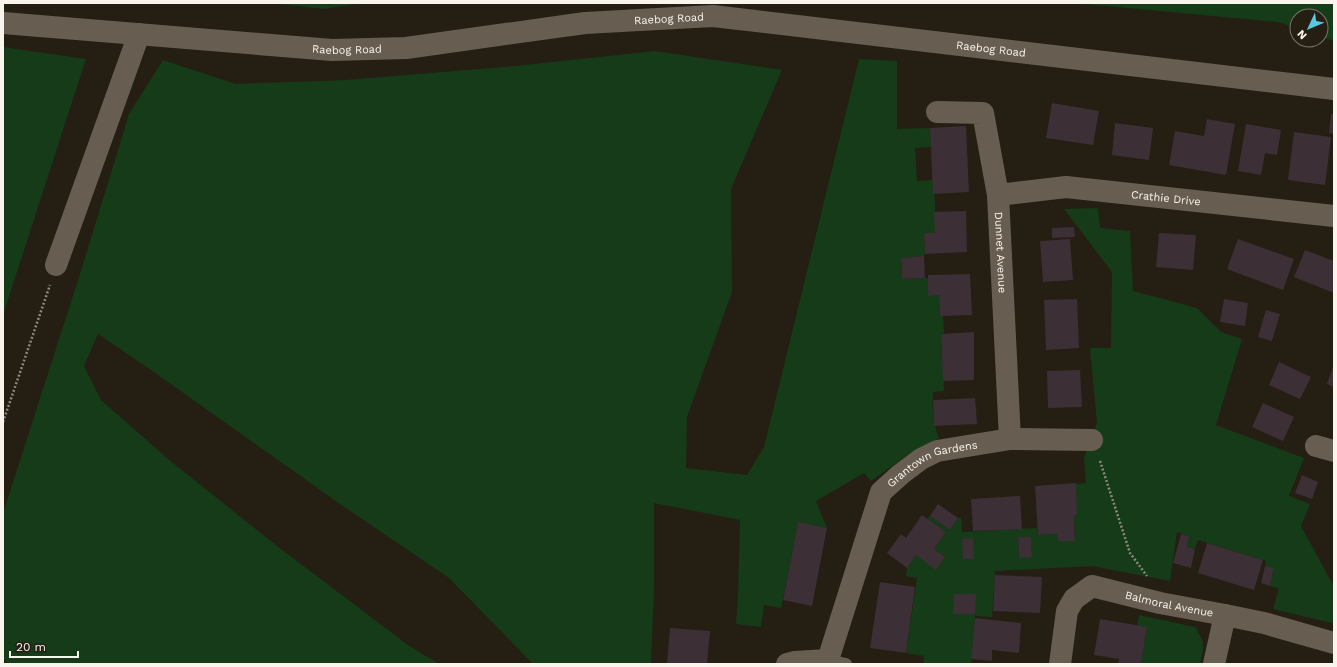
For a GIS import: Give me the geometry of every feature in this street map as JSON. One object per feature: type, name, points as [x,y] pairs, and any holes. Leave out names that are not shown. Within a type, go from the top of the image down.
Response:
[{"type":"street","name":"Raebog Road","points":[[3,23],[332,50],[406,48],[586,23],[713,16],[1334,89]]},
{"type":"street","points":[[56,265],[138,34]]},
{"type":"street","name":"Dunnet Avenue","points":[[937,112],[983,113],[998,195],[1010,439]]},
{"type":"street","name":"Crathie Drive","points":[[998,195],[1066,187],[1334,216]]},
{"type":"street","name":"Grantown Gardens","points":[[837,662],[882,492],[901,474],[921,459],[937,451],[1010,439],[1092,440]]},
{"type":"street","name":"Balmoral Avenue","points":[[1060,664],[1067,611],[1074,599],[1092,586],[1160,603],[1264,623],[1334,643]]},
{"type":"street","points":[[1214,664],[1225,615]]},
{"type":"street","points":[[787,664],[794,662],[837,662]]},
{"type":"path","points":[[3,422],[56,265]]},
{"type":"path","points":[[1092,440],[1095,440],[1098,458],[1130,554],[1157,589],[1160,603]]},
{"type":"green space","points":[[272,3],[362,3],[324,9]]},
{"type":"green space","points":[[1073,3],[1334,3],[1334,41],[1329,39],[1329,8],[1289,8],[1289,25],[1278,22]]},
{"type":"green space","points":[[3,47],[86,59],[3,315]]},
{"type":"green space","points":[[655,51],[782,70],[731,189],[732,292],[687,417],[686,468],[747,475],[764,447],[859,59],[897,61],[897,129],[930,128],[931,147],[915,148],[917,181],[933,180],[935,201],[935,233],[924,234],[924,256],[901,258],[902,279],[928,278],[928,296],[939,295],[940,316],[943,316],[944,333],[941,334],[944,391],[933,392],[933,415],[939,438],[912,452],[871,481],[864,473],[816,501],[827,528],[798,523],[781,608],[764,605],[761,627],[736,624],[740,520],[654,503],[654,588],[651,664],[533,664],[449,578],[340,504],[98,334],[84,366],[101,400],[168,459],[277,546],[408,645],[439,664],[8,664],[3,658],[4,510],[81,271],[129,114],[163,60],[236,84],[345,80],[515,66]]},
{"type":"green space","points":[[1098,208],[1100,228],[1130,231],[1133,291],[1197,308],[1221,332],[1242,339],[1216,425],[1304,458],[1289,496],[1310,504],[1301,526],[1332,583],[1334,584],[1334,622],[1332,623],[1273,609],[1279,588],[1270,586],[1274,568],[1265,566],[1266,561],[1198,540],[1195,549],[1187,547],[1189,536],[1177,532],[1170,581],[1092,566],[994,571],[992,617],[975,616],[971,664],[923,664],[924,656],[906,653],[917,578],[906,576],[907,568],[916,555],[936,569],[945,557],[934,549],[946,532],[927,519],[930,516],[950,530],[958,518],[961,518],[962,532],[1037,528],[1038,535],[1057,534],[1058,541],[1075,541],[1074,516],[1077,515],[1076,484],[1086,483],[1084,458],[1097,423],[1090,348],[1111,348],[1112,272],[1064,209]],"holes":[[[1018,537],[1031,537],[1032,557],[1019,557]]]},
{"type":"green space","points":[[1139,615],[1195,627],[1201,637],[1203,645],[1200,664],[1141,664],[1147,628],[1137,626]]},
{"type":"building","points":[[1052,103],[1099,111],[1093,145],[1046,138]]},
{"type":"building","points":[[1331,114],[1334,114],[1334,134],[1329,133]]},
{"type":"building","points":[[1207,119],[1235,124],[1226,175],[1169,165],[1175,131],[1204,136]]},
{"type":"building","points":[[1115,123],[1153,128],[1149,160],[1112,155]]},
{"type":"building","points":[[1246,124],[1281,130],[1277,155],[1265,153],[1261,175],[1238,171]]},
{"type":"building","points":[[966,126],[969,192],[933,194],[930,128]]},
{"type":"building","points":[[1294,132],[1331,137],[1325,185],[1288,180]]},
{"type":"building","points":[[966,211],[967,252],[925,254],[924,233],[935,233],[934,212]]},
{"type":"building","points":[[1074,227],[1075,237],[1052,238],[1052,228]]},
{"type":"building","points":[[1159,233],[1196,235],[1193,270],[1156,267]]},
{"type":"building","points":[[1070,239],[1073,280],[1043,282],[1040,241]]},
{"type":"building","points":[[1238,239],[1294,259],[1283,290],[1227,269]]},
{"type":"building","points":[[1305,250],[1334,261],[1334,293],[1294,277]]},
{"type":"building","points":[[924,256],[925,278],[902,279],[901,258]]},
{"type":"building","points":[[970,274],[972,315],[940,316],[939,295],[928,296],[928,275]]},
{"type":"building","points":[[1077,299],[1079,348],[1046,350],[1044,300]]},
{"type":"building","points":[[1224,299],[1248,303],[1245,326],[1220,322]]},
{"type":"building","points":[[1266,310],[1280,314],[1272,341],[1258,337]]},
{"type":"building","points":[[974,332],[974,380],[943,381],[941,334]]},
{"type":"building","points":[[1279,362],[1311,377],[1300,399],[1269,385]]},
{"type":"building","points":[[1334,364],[1334,387],[1327,384]]},
{"type":"building","points":[[1080,370],[1082,407],[1048,408],[1047,371]]},
{"type":"building","points":[[975,398],[977,424],[934,426],[933,400]]},
{"type":"building","points":[[1263,403],[1294,417],[1283,441],[1252,427]]},
{"type":"building","points":[[1302,475],[1318,482],[1312,499],[1295,493]]},
{"type":"building","points":[[1076,483],[1077,515],[1074,516],[1075,541],[1058,541],[1057,534],[1038,535],[1035,486]]},
{"type":"building","points":[[1020,496],[1022,529],[973,531],[971,499]]},
{"type":"building","points":[[938,504],[958,518],[950,530],[930,516]]},
{"type":"building","points":[[922,515],[946,532],[934,549],[945,557],[936,570],[916,555],[907,568],[887,553],[901,534],[906,538]]},
{"type":"building","points":[[798,522],[827,528],[812,606],[783,600]]},
{"type":"building","points":[[1181,534],[1189,536],[1187,547],[1195,549],[1191,568],[1173,563]]},
{"type":"building","points":[[1018,537],[1031,537],[1032,557],[1019,558]]},
{"type":"building","points":[[973,538],[974,559],[963,559],[962,539]]},
{"type":"building","points":[[1207,543],[1263,560],[1254,590],[1198,573]]},
{"type":"building","points":[[1265,566],[1274,568],[1270,586],[1261,583]]},
{"type":"building","points":[[995,575],[1042,577],[1040,613],[993,611]]},
{"type":"building","points":[[880,582],[915,587],[906,653],[870,648]]},
{"type":"building","points":[[954,594],[976,594],[975,614],[953,614]]},
{"type":"building","points":[[975,618],[1021,623],[1019,653],[992,650],[992,661],[971,659]]},
{"type":"building","points":[[1100,619],[1147,627],[1141,664],[1118,664],[1119,659],[1094,655]]},
{"type":"building","points":[[670,628],[710,631],[707,664],[667,664]]}]
